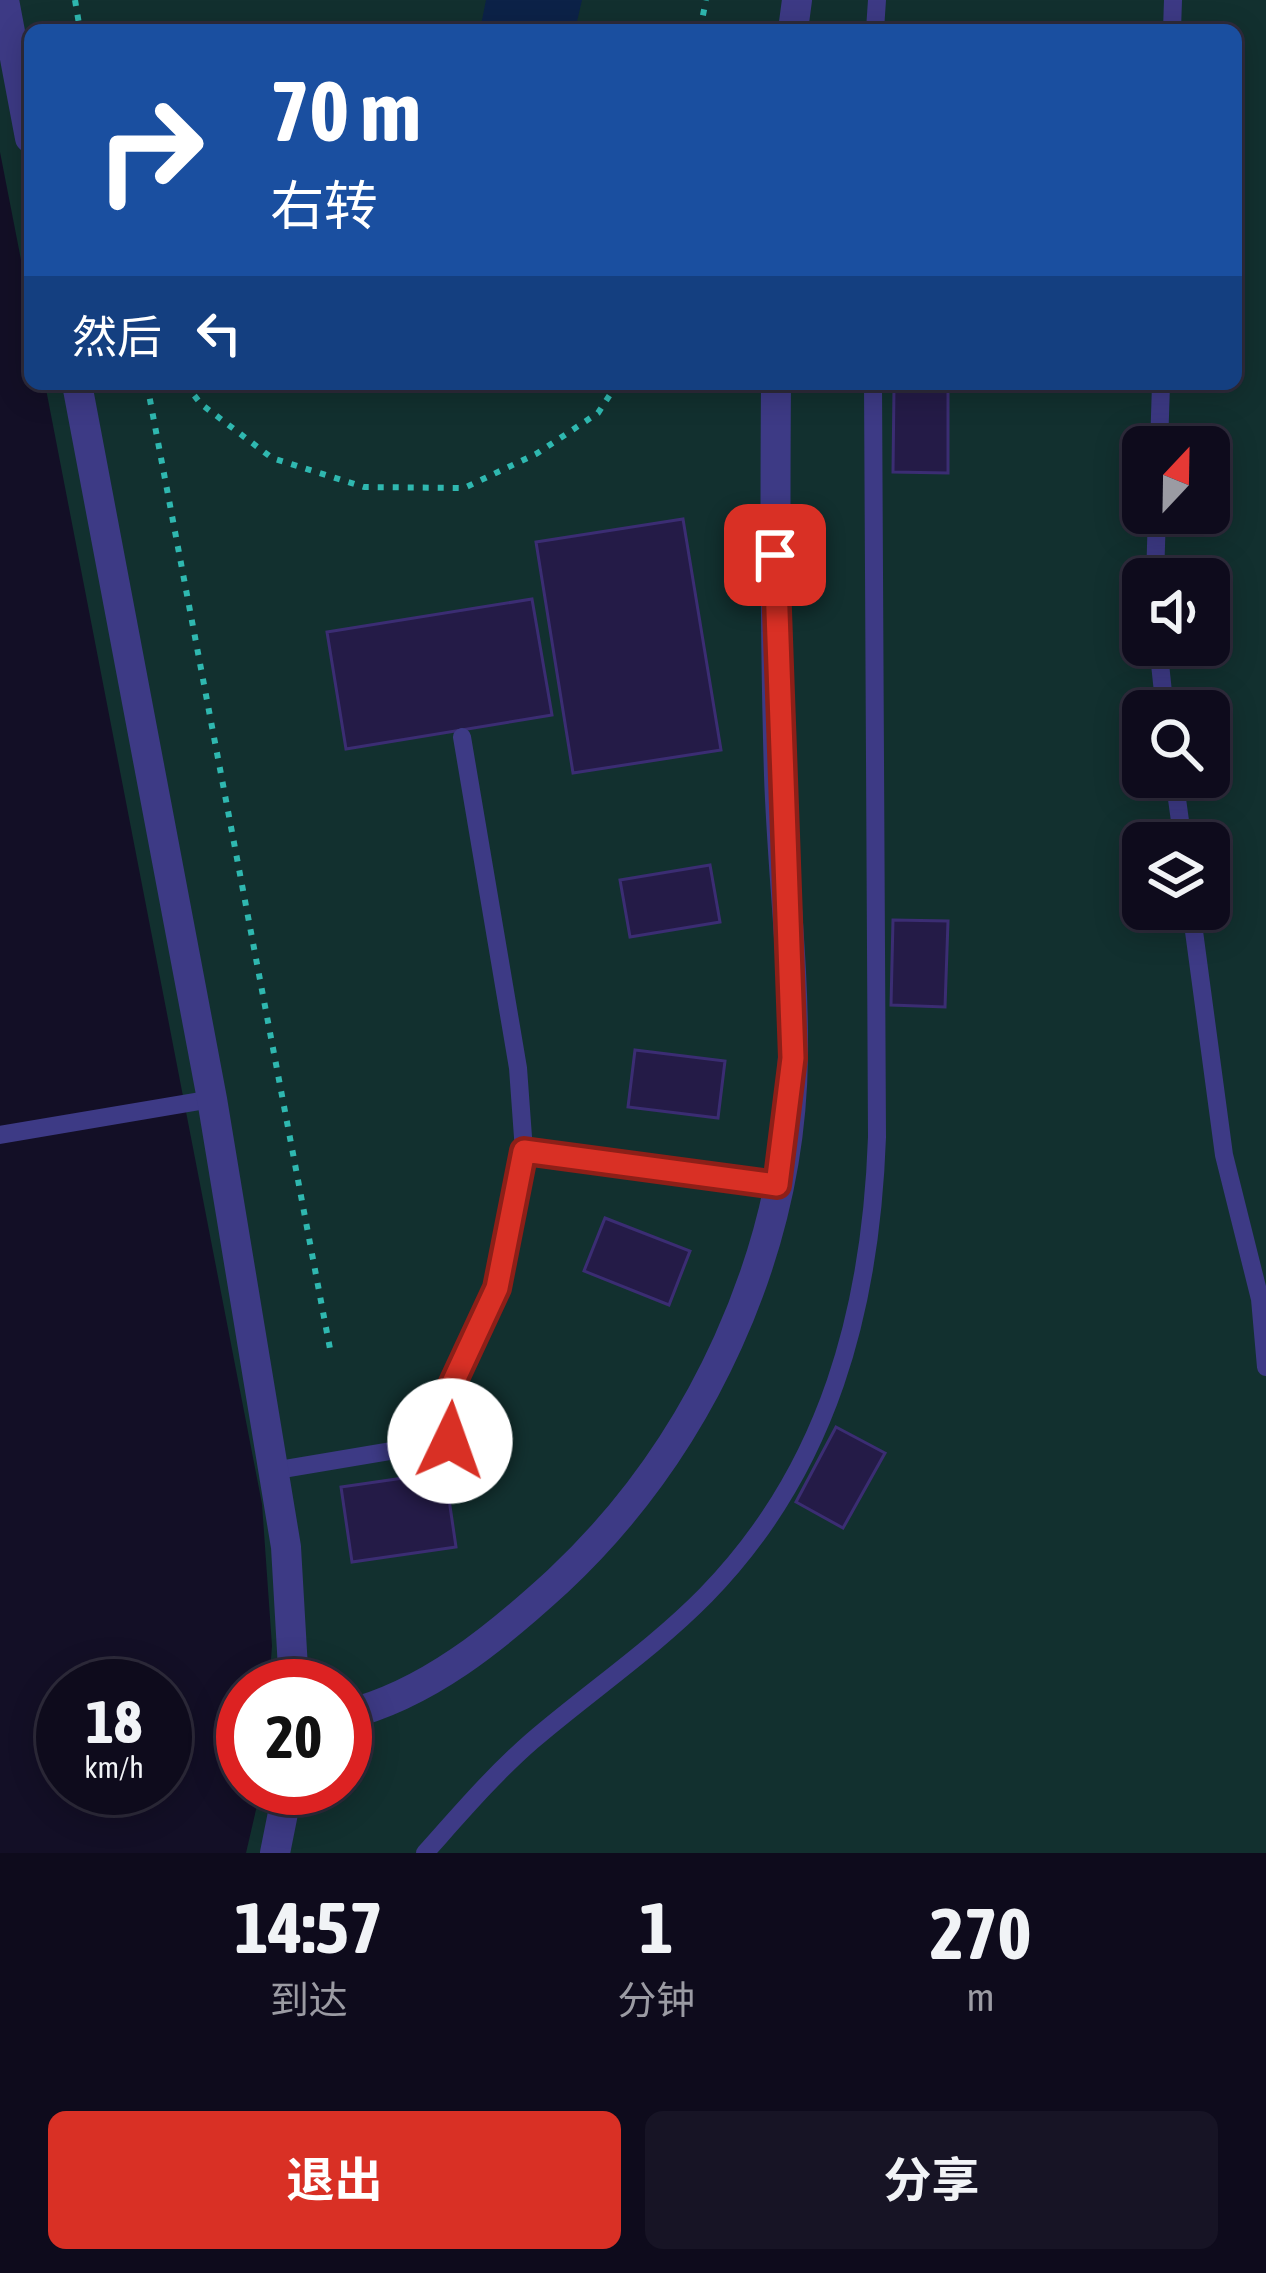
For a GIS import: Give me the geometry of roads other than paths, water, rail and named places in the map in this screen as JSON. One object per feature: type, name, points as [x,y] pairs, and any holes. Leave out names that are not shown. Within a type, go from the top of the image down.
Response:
[{"type":"street","points":[[4,0],[10,85],[24,122]]},
{"type":"street","points":[[77,390],[212,1099],[272,1471],[292,1609],[293,1659]]},
{"type":"street","points":[[372,1705],[415,1688],[475,1652],[595,1546],[659,1466],[713,1373],[755,1268],[777,1185],[793,1058],[779,775],[776,390]]},
{"type":"street","points":[[275,1853],[283,1815]]},
{"type":"lane","points":[[425,1853],[529,1744],[684,1616],[748,1546],[814,1438],[852,1340],[874,1231],[877,1138],[873,390]]},
{"type":"lane","points":[[1160,426],[1161,390]]},
{"type":"lane","points":[[272,1471],[450,1441],[444,1402],[497,1288],[524,1151],[518,1068],[461,737]]},
{"type":"lane","points":[[1195,930],[1224,1155],[1260,1299],[1266,1366]]},
{"type":"lane","points":[[0,1135],[212,1099]]},
{"type":"lane","points":[[524,1151],[777,1185]]},
{"type":"water","points":[[486,0],[582,0],[576,24],[481,24]]}]
